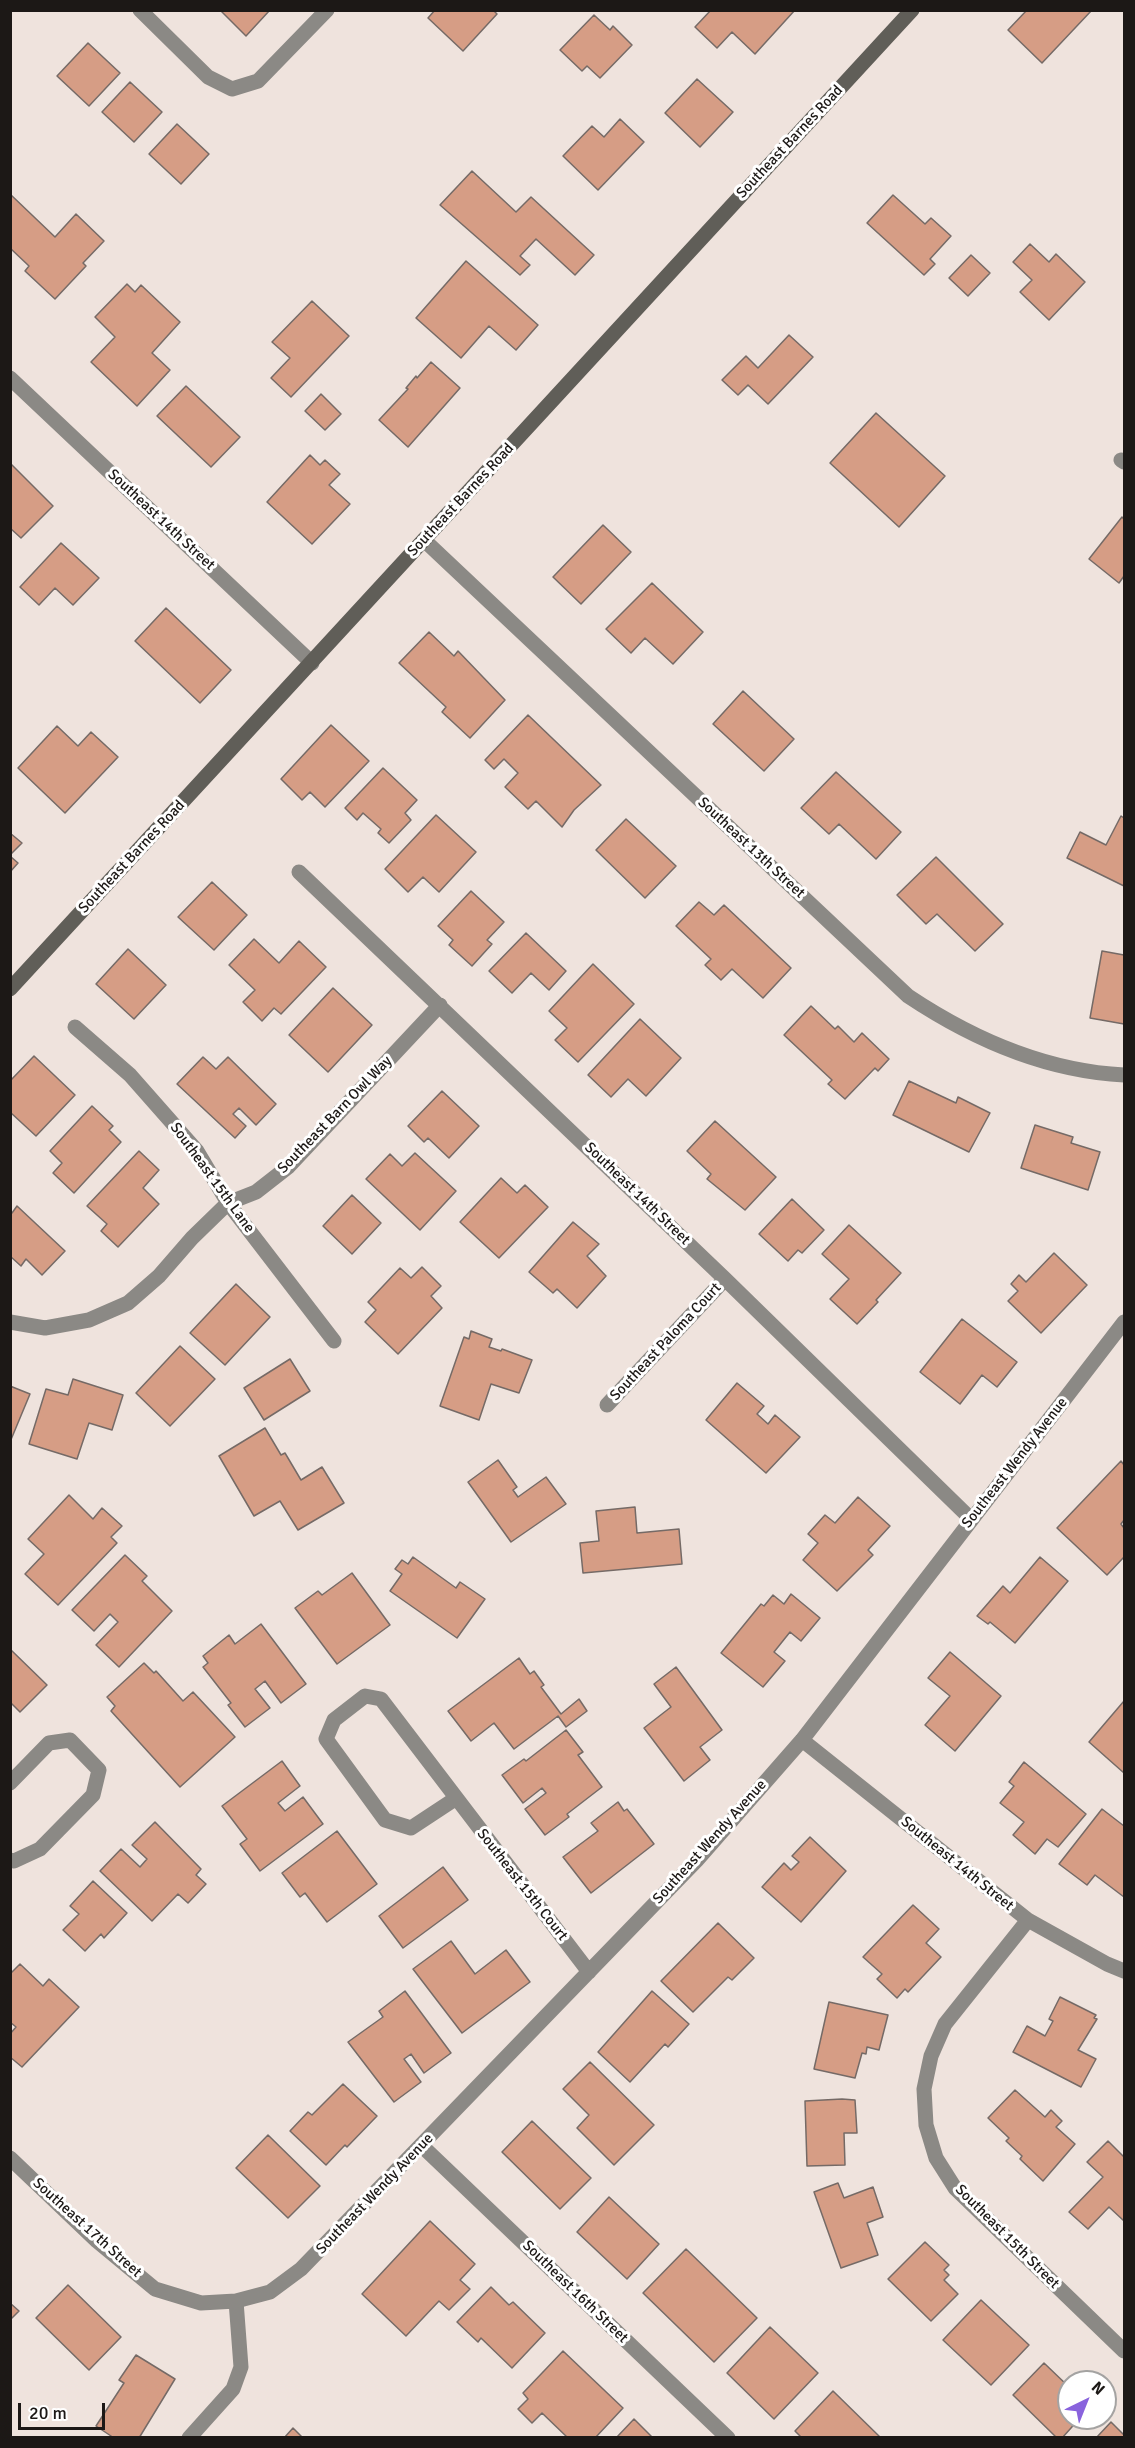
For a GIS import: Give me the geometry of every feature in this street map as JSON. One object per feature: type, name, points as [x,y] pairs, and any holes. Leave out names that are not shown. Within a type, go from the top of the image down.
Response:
[{"type":"street","points":[[140,10],[208,77],[232,89],[258,81],[327,10]]},
{"type":"street","name":"Southeast Barnes Road","points":[[10,989],[912,10]]},
{"type":"street","name":"Southeast 14th Street","points":[[10,378],[312,663]]},
{"type":"street","name":"Southeast 13th Street","points":[[424,540],[908,996],[939,1017],[1005,1049],[1076,1070],[1125,1075]]},
{"type":"street","name":"Southeast 14th Street","points":[[299,872],[440,1005],[971,1519]]},
{"type":"street","name":"Southeast Barn Owl Way","points":[[10,1322],[45,1328],[89,1320],[128,1303],[159,1276],[192,1238],[228,1203],[256,1192],[288,1167],[440,1005]]},
{"type":"street","name":"Southeast 15th Lane","points":[[75,1027],[130,1075],[197,1151],[228,1203],[334,1341]]},
{"type":"street","name":"Southeast Paloma Court","points":[[607,1405],[725,1280]]},
{"type":"street","name":"Southeast Wendy Avenue","points":[[236,2301],[270,2292],[302,2269],[697,1860],[802,1740],[1125,1322]]},
{"type":"street","name":"Southeast 15th Court","points":[[455,1799],[411,1828],[385,1820],[326,1739],[334,1720],[365,1696],[381,1699],[589,1972]]},
{"type":"street","points":[[10,1783],[49,1743],[70,1740],[99,1770],[93,1795],[40,1849],[14,1861],[10,1860]]},
{"type":"street","name":"Southeast 14th Street","points":[[802,1740],[1028,1920],[1107,1964],[1125,1971]]},
{"type":"street","name":"Southeast 15th Street","points":[[1028,1920],[945,2024],[931,2056],[924,2089],[926,2125],[936,2158],[955,2188],[1125,2351]]},
{"type":"street","name":"Southeast 16th Street","points":[[422,2146],[728,2438]]},
{"type":"street","name":"Southeast 17th Street","points":[[10,2158],[97,2241],[154,2289],[201,2303],[236,2301]]},
{"type":"street","points":[[189,2438],[232,2389],[241,2367],[236,2301]]},
{"type":"building","points":[[220,10],[270,10],[246,36]]},
{"type":"building","points":[[435,10],[493,10],[497,14],[463,51],[428,18]]},
{"type":"building","points":[[711,10],[795,10],[755,54],[732,32],[717,48],[695,27]]},
{"type":"building","points":[[1027,10],[1092,10],[1042,63],[1008,30]]},
{"type":"building","points":[[594,15],[610,30],[613,26],[632,45],[600,78],[587,66],[582,71],[560,50]]},
{"type":"building","points":[[88,43],[120,73],[89,106],[57,76]]},
{"type":"building","points":[[697,79],[733,112],[700,147],[665,113]]},
{"type":"building","points":[[130,82],[162,112],[134,142],[102,112]]},
{"type":"building","points":[[620,119],[644,142],[598,190],[563,156],[592,126],[604,137]]},
{"type":"building","points":[[177,124],[209,154],[181,184],[149,154]]},
{"type":"building","points":[[472,171],[516,212],[531,197],[594,255],[575,275],[536,239],[520,256],[530,265],[520,275],[440,205]]},
{"type":"building","points":[[10,194],[55,237],[76,214],[104,241],[83,263],[86,266],[55,299],[25,271],[29,266],[10,248]]},
{"type":"building","points":[[893,195],[925,224],[931,218],[951,236],[930,259],[935,264],[924,275],[867,223]]},
{"type":"building","points":[[1030,244],[1049,262],[1056,254],[1085,282],[1049,320],[1020,292],[1032,280],[1013,262]]},
{"type":"building","points":[[971,255],[990,273],[968,296],[949,278]]},
{"type":"building","points":[[466,261],[538,325],[516,350],[489,326],[461,358],[416,318]]},
{"type":"building","points":[[127,284],[135,292],[141,285],[180,322],[152,353],[170,370],[137,406],[91,362],[115,337],[95,317]]},
{"type":"building","points":[[312,301],[349,336],[291,397],[271,378],[290,358],[272,342]]},
{"type":"building","points":[[789,335],[813,357],[768,404],[748,385],[738,395],[722,380],[746,356],[758,368]]},
{"type":"building","points":[[431,362],[460,388],[408,447],[379,420],[408,389],[406,388],[416,376],[417,378]]},
{"type":"building","points":[[186,386],[240,437],[211,467],[157,416]]},
{"type":"building","points":[[321,394],[341,414],[325,430],[305,411]]},
{"type":"building","points":[[876,413],[945,476],[899,527],[830,463]]},
{"type":"building","points":[[310,455],[320,465],[325,460],[340,474],[329,485],[350,504],[312,544],[267,502]]},
{"type":"building","points":[[10,463],[53,506],[21,538],[10,528]]},
{"type":"building","points":[[1122,517],[1124,519],[1124,576],[1119,583],[1089,559]]},
{"type":"building","points":[[603,525],[631,552],[581,604],[553,577]]},
{"type":"building","points":[[61,543],[99,578],[73,605],[55,588],[39,605],[20,587]]},
{"type":"building","points":[[652,583],[703,632],[673,664],[645,638],[631,653],[606,629]]},
{"type":"building","points":[[166,608],[231,670],[200,703],[135,641]]},
{"type":"building","points":[[429,632],[454,656],[458,651],[505,700],[470,738],[442,712],[446,707],[399,663]]},
{"type":"building","points":[[743,691],[794,739],[764,771],[713,724]]},
{"type":"building","points":[[528,715],[601,785],[574,810],[562,827],[536,801],[528,809],[505,787],[518,773],[504,759],[494,769],[485,760]]},
{"type":"building","points":[[331,725],[369,761],[325,807],[310,792],[302,800],[281,779]]},
{"type":"building","points":[[57,726],[78,746],[91,732],[118,757],[65,813],[18,768]]},
{"type":"building","points":[[383,768],[417,800],[405,813],[411,820],[389,843],[378,833],[381,829],[363,813],[357,820],[345,808]]},
{"type":"building","points":[[836,772],[901,832],[876,859],[839,824],[829,834],[801,808]]},
{"type":"building","points":[[436,815],[476,852],[439,892],[423,877],[408,892],[385,869]]},
{"type":"building","points":[[1121,816],[1124,818],[1124,886],[1067,858],[1080,832],[1106,845]]},
{"type":"building","points":[[626,819],[676,866],[645,898],[596,850]]},
{"type":"building","points":[[10,833],[22,843],[10,855]]},
{"type":"building","points":[[10,856],[18,863],[10,872]]},
{"type":"building","points":[[936,857],[1003,924],[975,951],[937,914],[926,924],[897,895]]},
{"type":"building","points":[[212,882],[247,915],[214,950],[178,917]]},
{"type":"building","points":[[471,891],[504,922],[487,940],[492,944],[472,966],[449,945],[453,940],[438,926]]},
{"type":"building","points":[[699,902],[714,915],[724,905],[791,968],[763,998],[732,969],[721,980],[705,965],[711,959],[676,926]]},
{"type":"building","points":[[526,933],[566,971],[549,990],[531,973],[512,993],[489,971]]},
{"type":"building","points":[[254,939],[279,963],[299,941],[326,967],[281,1014],[274,1008],[262,1021],[243,1002],[255,990],[229,965]]},
{"type":"building","points":[[128,949],[166,985],[134,1019],[96,984]]},
{"type":"building","points":[[1102,951],[1124,955],[1124,1024],[1090,1018]]},
{"type":"building","points":[[593,964],[634,1004],[578,1062],[555,1040],[567,1028],[549,1011]]},
{"type":"building","points":[[333,988],[372,1025],[328,1072],[289,1035]]},
{"type":"building","points":[[811,1006],[835,1029],[838,1026],[854,1042],[862,1033],[889,1059],[878,1071],[875,1068],[845,1099],[828,1084],[832,1080],[784,1035]]},
{"type":"building","points":[[640,1019],[681,1058],[646,1096],[628,1079],[611,1097],[588,1075]]},
{"type":"building","points":[[34,1056],[75,1095],[36,1136],[10,1112],[10,1081]]},
{"type":"building","points":[[203,1057],[216,1069],[228,1057],[276,1104],[256,1125],[239,1108],[233,1114],[246,1126],[235,1138],[177,1084]]},
{"type":"building","points":[[909,1081],[956,1103],[958,1097],[990,1113],[969,1152],[893,1115]]},
{"type":"building","points":[[442,1091],[479,1126],[449,1158],[428,1138],[424,1142],[408,1126]]},
{"type":"building","points":[[92,1106],[113,1126],[109,1130],[121,1142],[74,1193],[53,1173],[62,1163],[50,1151]]},
{"type":"building","points":[[715,1121],[776,1177],[745,1210],[707,1179],[711,1174],[687,1151]]},
{"type":"building","points":[[1035,1125],[1073,1137],[1071,1143],[1100,1152],[1088,1190],[1021,1168]]},
{"type":"building","points":[[139,1151],[159,1170],[143,1188],[159,1204],[118,1247],[101,1231],[107,1224],[87,1206]]},
{"type":"building","points":[[415,1153],[456,1191],[420,1230],[366,1179],[390,1154],[402,1166]]},
{"type":"building","points":[[501,1178],[517,1193],[525,1185],[548,1207],[499,1258],[460,1222]]},
{"type":"building","points":[[352,1195],[381,1223],[352,1254],[323,1226]]},
{"type":"building","points":[[792,1199],[824,1230],[802,1253],[798,1250],[788,1261],[759,1234]]},
{"type":"building","points":[[17,1206],[65,1251],[42,1275],[26,1259],[21,1266],[10,1256],[10,1211],[12,1213]]},
{"type":"building","points":[[573,1222],[599,1244],[587,1256],[606,1276],[577,1308],[557,1289],[553,1293],[529,1272]]},
{"type":"building","points":[[849,1225],[901,1273],[857,1324],[830,1299],[849,1279],[822,1254]]},
{"type":"building","points":[[1054,1253],[1087,1285],[1041,1333],[1008,1301],[1018,1291],[1011,1284],[1019,1275],[1026,1282]]},
{"type":"building","points":[[422,1267],[441,1286],[431,1296],[442,1308],[398,1354],[365,1322],[376,1310],[368,1302],[400,1268],[411,1278]]},
{"type":"building","points":[[236,1284],[270,1317],[225,1365],[190,1333]]},
{"type":"building","points":[[962,1319],[1017,1362],[997,1387],[982,1375],[960,1404],[920,1372]]},
{"type":"building","points":[[471,1331],[492,1339],[489,1347],[501,1351],[502,1349],[532,1360],[519,1393],[491,1384],[479,1420],[440,1406],[464,1337],[469,1339]]},
{"type":"building","points":[[180,1346],[215,1379],[170,1426],[136,1393]]},
{"type":"building","points":[[290,1359],[310,1391],[264,1420],[244,1388]]},
{"type":"building","points":[[73,1379],[123,1395],[112,1430],[89,1423],[77,1459],[29,1444],[46,1389],[68,1395]]},
{"type":"building","points":[[737,1383],[764,1406],[757,1414],[768,1424],[775,1415],[800,1437],[766,1473],[706,1420]]},
{"type":"building","points":[[10,1386],[30,1394],[10,1442]]},
{"type":"building","points":[[265,1428],[281,1455],[285,1453],[301,1480],[322,1467],[344,1503],[298,1530],[280,1501],[254,1516],[219,1456]]},
{"type":"building","points":[[498,1460],[517,1487],[513,1490],[518,1497],[546,1477],[566,1504],[511,1542],[468,1482]]},
{"type":"building","points":[[1121,1461],[1124,1465],[1124,1520],[1121,1524],[1124,1528],[1124,1557],[1107,1575],[1057,1528]]},
{"type":"building","points":[[69,1495],[93,1519],[102,1508],[122,1526],[111,1537],[117,1543],[58,1605],[25,1574],[44,1554],[28,1539]]},
{"type":"building","points":[[858,1497],[890,1526],[868,1550],[873,1555],[837,1591],[803,1560],[818,1543],[808,1534],[825,1515],[835,1523]]},
{"type":"building","points":[[635,1507],[637,1533],[679,1529],[682,1564],[583,1573],[580,1543],[599,1541],[596,1511]]},
{"type":"building","points":[[125,1555],[147,1576],[142,1581],[172,1611],[119,1667],[96,1645],[118,1622],[110,1614],[94,1631],[72,1610]]},
{"type":"building","points":[[413,1557],[456,1588],[460,1582],[485,1599],[457,1638],[390,1591],[402,1574],[395,1569],[402,1560],[408,1564]]},
{"type":"building","points":[[1040,1557],[1068,1581],[1015,1643],[990,1622],[988,1624],[977,1616],[1003,1586],[1010,1593]]},
{"type":"building","points":[[352,1573],[390,1625],[337,1664],[295,1608],[318,1591],[322,1595]]},
{"type":"building","points":[[791,1594],[820,1618],[801,1641],[790,1632],[774,1652],[785,1661],[763,1687],[721,1653],[761,1604],[764,1606],[773,1595],[784,1604]]},
{"type":"building","points":[[261,1624],[306,1684],[281,1703],[265,1681],[255,1689],[270,1708],[245,1727],[228,1705],[231,1703],[203,1667],[208,1663],[203,1656],[229,1635],[235,1644]]},
{"type":"building","points":[[10,1649],[47,1685],[20,1712],[10,1702]]},
{"type":"building","points":[[950,1652],[1001,1696],[955,1751],[925,1725],[950,1696],[928,1678]]},
{"type":"building","points":[[519,1658],[530,1674],[534,1671],[544,1685],[541,1687],[561,1714],[579,1699],[587,1711],[566,1727],[558,1716],[514,1749],[494,1723],[471,1741],[448,1711]]},
{"type":"building","points":[[144,1663],[154,1673],[156,1671],[183,1701],[193,1692],[235,1737],[180,1787],[111,1711],[115,1706],[107,1697]]},
{"type":"building","points":[[676,1667],[722,1730],[700,1747],[710,1760],[684,1781],[644,1728],[671,1707],[654,1684]]},
{"type":"building","points":[[1124,1701],[1124,1773],[1089,1742]]},
{"type":"building","points":[[566,1730],[583,1752],[578,1755],[602,1787],[567,1814],[569,1817],[545,1835],[525,1809],[546,1793],[542,1788],[523,1803],[502,1775],[524,1759],[526,1761]]},
{"type":"building","points":[[282,1761],[300,1786],[278,1803],[285,1811],[303,1797],[323,1824],[260,1871],[240,1844],[247,1839],[222,1806]]},
{"type":"building","points":[[1024,1762],[1086,1814],[1058,1847],[1047,1839],[1035,1854],[1013,1835],[1024,1822],[1000,1803],[1014,1786],[1009,1782]]},
{"type":"building","points":[[618,1802],[624,1811],[627,1809],[654,1844],[591,1893],[563,1857],[598,1831],[591,1823]]},
{"type":"building","points":[[1102,1809],[1124,1826],[1124,1897],[1095,1875],[1087,1885],[1059,1864]]},
{"type":"building","points":[[155,1822],[201,1869],[196,1875],[206,1884],[188,1903],[178,1894],[152,1921],[100,1871],[121,1849],[140,1867],[147,1859],[132,1845]]},
{"type":"building","points":[[337,1831],[377,1884],[327,1922],[305,1893],[300,1897],[282,1873]]},
{"type":"building","points":[[810,1837],[846,1871],[801,1922],[762,1887],[784,1863],[791,1870],[799,1862],[792,1856]]},
{"type":"building","points":[[443,1867],[468,1900],[403,1948],[379,1916]]},
{"type":"building","points":[[93,1881],[127,1913],[104,1938],[101,1934],[85,1951],[63,1930],[79,1914],[70,1906]]},
{"type":"building","points":[[913,1905],[939,1929],[926,1943],[941,1957],[908,1992],[905,1989],[897,1998],[877,1979],[882,1974],[863,1957]]},
{"type":"building","points":[[718,1923],[754,1958],[732,1980],[728,1977],[693,2012],[661,1981]]},
{"type":"building","points":[[451,1941],[475,1974],[506,1950],[530,1982],[462,2033],[413,1969]]},
{"type":"building","points":[[20,1964],[43,1986],[49,1979],[79,2007],[22,2067],[10,2057],[10,2034],[16,2027],[10,2022],[10,1974]]},
{"type":"building","points":[[405,1991],[451,2053],[424,2073],[411,2054],[404,2059],[421,2082],[394,2102],[348,2042],[383,2017],[379,2011]]},
{"type":"building","points":[[652,1991],[689,2024],[668,2047],[665,2044],[630,2082],[598,2052]]},
{"type":"building","points":[[1060,1997],[1096,2015],[1094,2018],[1097,2019],[1078,2050],[1096,2059],[1081,2087],[1013,2052],[1027,2026],[1045,2036],[1053,2021],[1049,2019]]},
{"type":"building","points":[[829,2002],[888,2015],[879,2050],[867,2047],[866,2054],[862,2053],[855,2078],[814,2069]]},
{"type":"building","points":[[590,2062],[654,2125],[614,2165],[577,2128],[589,2115],[563,2089]]},
{"type":"building","points":[[343,2084],[377,2116],[326,2165],[290,2131],[308,2112],[312,2115]]},
{"type":"building","points":[[1015,2090],[1045,2117],[1051,2110],[1062,2121],[1056,2127],[1075,2144],[1043,2181],[1020,2159],[1022,2156],[1006,2141],[1009,2138],[988,2118]]},
{"type":"building","points":[[855,2100],[857,2133],[844,2133],[845,2165],[807,2166],[805,2101]]},
{"type":"building","points":[[532,2121],[591,2178],[560,2209],[502,2152]]},
{"type":"building","points":[[268,2135],[320,2186],[288,2218],[236,2168]]},
{"type":"building","points":[[1108,2141],[1124,2157],[1124,2221],[1109,2207],[1088,2229],[1069,2212],[1103,2177],[1087,2162]]},
{"type":"building","points":[[838,2183],[844,2198],[873,2187],[883,2217],[867,2223],[878,2255],[841,2268],[814,2192]]},
{"type":"building","points":[[609,2197],[659,2244],[627,2279],[577,2232]]},
{"type":"building","points":[[430,2221],[475,2264],[460,2280],[470,2289],[449,2310],[439,2301],[406,2336],[362,2294]]},
{"type":"building","points":[[925,2242],[949,2265],[944,2270],[949,2275],[944,2280],[958,2294],[931,2321],[888,2279]]},
{"type":"building","points":[[686,2249],[757,2318],[714,2362],[643,2293]]},
{"type":"building","points":[[68,2285],[121,2337],[89,2370],[36,2318]]},
{"type":"building","points":[[491,2287],[509,2305],[513,2302],[545,2333],[512,2368],[481,2338],[478,2342],[457,2322]]},
{"type":"building","points":[[981,2300],[1029,2345],[991,2385],[943,2340]]},
{"type":"building","points":[[10,2303],[19,2311],[10,2320]]},
{"type":"building","points":[[770,2327],[818,2373],[774,2419],[727,2373]]},
{"type":"building","points":[[563,2351],[623,2408],[595,2438],[568,2438],[542,2413],[532,2423],[518,2409],[528,2399],[523,2393]]},
{"type":"building","points":[[136,2355],[175,2379],[139,2438],[114,2438],[96,2426],[124,2383],[119,2380]]},
{"type":"building","points":[[1044,2363],[1057,2375],[1057,2430],[1069,2430],[1062,2438],[1057,2438],[1013,2395]]},
{"type":"building","points":[[833,2391],[881,2438],[802,2438],[795,2431]]},
{"type":"building","points":[[634,2419],[653,2438],[616,2438]]},
{"type":"building","points":[[293,2428],[303,2438],[284,2438]]},
{"type":"building","points":[[1117,2428],[1124,2435],[1124,2438],[1096,2438],[1104,2430],[1117,2430]]}]
